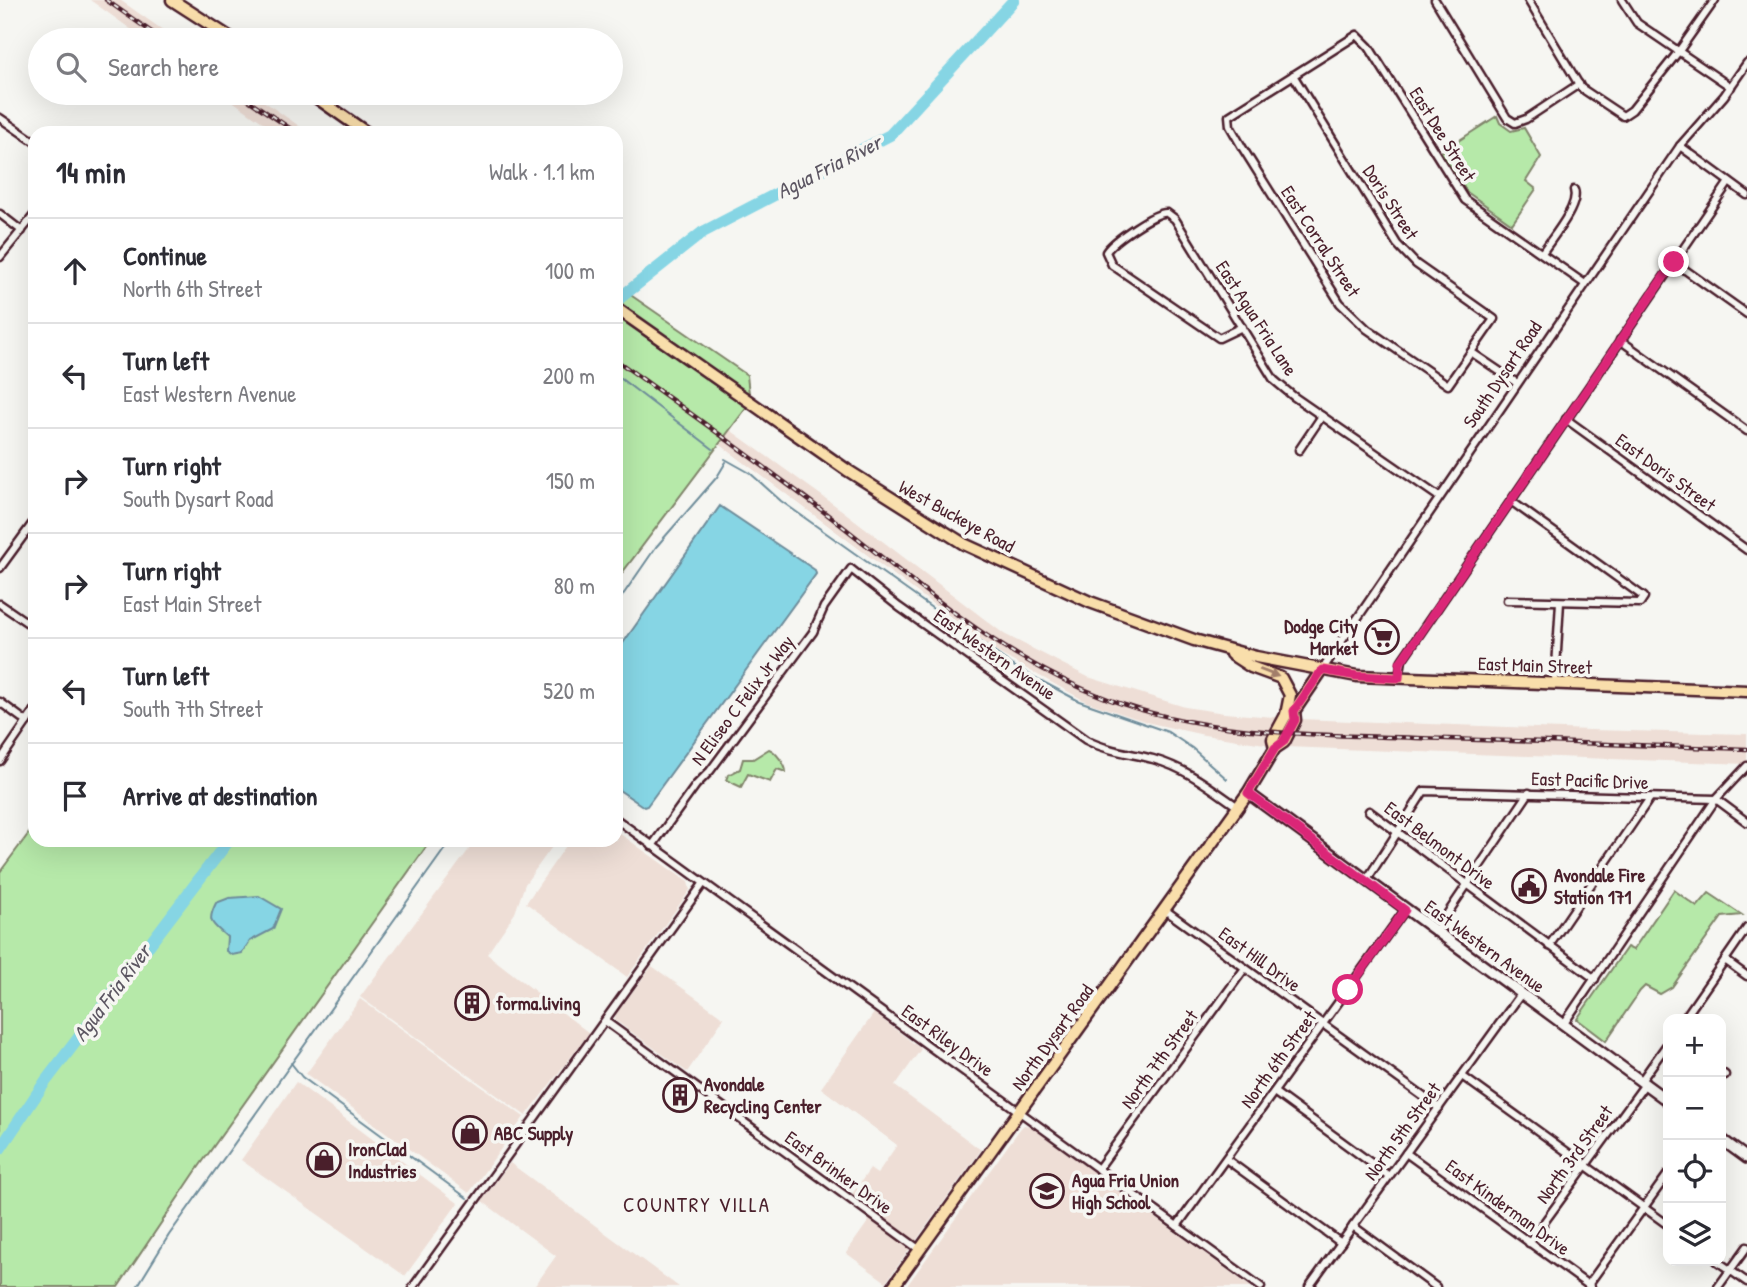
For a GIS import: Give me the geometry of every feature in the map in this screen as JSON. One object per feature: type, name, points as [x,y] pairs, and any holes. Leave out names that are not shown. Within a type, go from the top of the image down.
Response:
[{"type":"main road","points":[[172,0],[215,28]]},
{"type":"main road","points":[[327,105],[357,126]]},
{"type":"main road","name":"West Buckeye Road","points":[[623,313],[874,489],[964,544],[1090,602],[1222,649],[1322,670]]},
{"type":"main road","points":[[1222,649],[1251,667],[1281,678],[1289,692],[1290,713]]},
{"type":"main road","name":"East Main Street","points":[[1322,670],[1357,676],[1747,691]]},
{"type":"main road","name":"South Dysart Road","points":[[1238,807],[1275,748],[1273,738],[1322,670]]},
{"type":"main road","name":"East Western Avenue","points":[[1248,793],[1663,1097]]},
{"type":"main road","name":"North Dysart Road","points":[[893,1287],[1238,807]]},
{"type":"main road","points":[[1722,1140],[1747,1158]]},
{"type":"street","points":[[1435,0],[1507,118],[1515,123],[1526,119],[1579,84]]},
{"type":"street","points":[[1528,0],[1579,84],[1623,116],[1632,110],[1679,51],[1715,0]]},
{"type":"street","points":[[1622,0],[1637,23],[1731,87]]},
{"type":"street","name":"East Dee Street","points":[[1293,75],[1357,35],[1369,47],[1465,200],[1586,284]]},
{"type":"street","name":"South Dysart Road","points":[[1322,670],[1680,146],[1731,87],[1747,63]]},
{"type":"street","name":"East Corral Street","points":[[1293,75],[1229,116],[1230,126],[1340,303],[1367,329],[1448,385],[1471,352]]},
{"type":"street","name":"Doris Street","points":[[1293,75],[1397,244],[1416,264],[1494,319],[1471,352]]},
{"type":"street","points":[[0,118],[28,137]]},
{"type":"street","points":[[1680,146],[1747,195]]},
{"type":"street","points":[[1399,678],[1400,663],[1729,182]]},
{"type":"street","points":[[1542,253],[1572,208],[1576,196],[1574,190]]},
{"type":"street","name":"East Agua Fria Lane","points":[[1242,327],[1219,338],[1112,265],[1106,252],[1113,244],[1158,214],[1167,213],[1175,219],[1282,388],[1439,497]]},
{"type":"street","points":[[0,215],[22,231]]},
{"type":"street","points":[[0,257],[28,223]]},
{"type":"street","points":[[1674,262],[1747,314]]},
{"type":"street","points":[[1620,340],[1747,431]]},
{"type":"street","points":[[1471,352],[1517,383]]},
{"type":"street","points":[[1299,450],[1322,416]]},
{"type":"street","name":"East Doris Street","points":[[1566,419],[1747,550]]},
{"type":"street","points":[[1507,600],[1640,603],[1644,597],[1511,501]]},
{"type":"street","points":[[0,568],[28,531]]},
{"type":"street","name":"East Western Avenue","points":[[851,569],[899,607],[1086,740],[1104,748],[1153,759],[1183,770],[1238,807]]},
{"type":"street","name":"N Eliseo C Felix Jr Way","points":[[652,846],[813,632],[824,607],[851,569]]},
{"type":"street","points":[[1555,684],[1560,602]]},
{"type":"street","points":[[0,604],[28,623]]},
{"type":"street","points":[[0,702],[27,722],[0,761]]},
{"type":"street","points":[[1563,1025],[1716,799],[1747,766]]},
{"type":"street","name":"East Pacific Drive","points":[[1396,833],[1424,790],[1716,799]]},
{"type":"street","points":[[1435,932],[1529,793]]},
{"type":"street","points":[[1549,946],[1650,798]]},
{"type":"street","points":[[1716,799],[1747,822]]},
{"type":"street","name":"East Belmont Drive","points":[[1369,811],[1595,979]]},
{"type":"street","name":"East Riley Drive","points":[[623,824],[1261,1287]]},
{"type":"street","points":[[1366,881],[1396,833]]},
{"type":"street","points":[[413,1287],[703,884]]},
{"type":"street","name":"East Hill Drive","points":[[1165,910],[1439,1108]]},
{"type":"street","name":"North 6th Street","points":[[1177,1226],[1405,910]]},
{"type":"street","points":[[1688,1014],[1747,928]]},
{"type":"street","points":[[1725,961],[1747,976]]},
{"type":"street","name":"North 7th Street","points":[[1098,1169],[1245,968]]},
{"type":"street","name":"North 5th Street","points":[[1309,1287],[1521,994]]},
{"type":"street","name":"East Brinker Drive","points":[[605,1021],[920,1250]]},
{"type":"street","name":"North 3rd Street","points":[[1529,1243],[1586,1166],[1663,1050]]},
{"type":"street","points":[[1462,1076],[1663,1221]]},
{"type":"street","points":[[1274,1092],[1389,1176]]},
{"type":"street","name":"East Kinderman Drive","points":[[1406,1153],[1590,1286]]},
{"type":"street","points":[[1226,1158],[1341,1242]]},
{"type":"street","points":[[1590,1286],[1663,1181]]},
{"type":"street","points":[[1353,1226],[1425,1284],[1436,1287]]},
{"type":"street","points":[[1718,1287],[1747,1247]]},
{"type":"street","points":[[1724,1266],[1747,1282]]},
{"type":"shaded area","points":[[90,0],[120,0],[160,28],[129,28]]},
{"type":"shaded area","points":[[238,105],[269,105],[299,126],[268,126]]},
{"type":"shaded area","points":[[623,353],[843,511],[1004,634],[1088,677],[1185,707],[1224,713],[1299,719],[1747,734],[1747,764],[1285,747],[1204,735],[1150,723],[1087,702],[998,653],[623,375]]},
{"type":"shaded area","points":[[623,836],[688,882],[690,890],[627,977],[526,903],[565,847],[623,847]]},
{"type":"shaded area","points":[[471,847],[552,847],[525,884],[515,913],[487,954],[589,1033],[526,1116],[360,997]]},
{"type":"shaded area","points":[[652,966],[724,1018],[687,1072],[615,1020],[616,1014]]},
{"type":"shaded area","points":[[360,999],[524,1117],[469,1193],[306,1074]]},
{"type":"shaded area","points":[[874,1013],[921,1049],[895,1086],[981,1150],[886,1282],[846,1253],[875,1212],[852,1194],[870,1169],[877,1174],[897,1145],[821,1088]]},
{"type":"shaded area","points":[[296,1082],[458,1203],[405,1276],[241,1160]]},
{"type":"shaded area","name":"Agua Fria Union High School","points":[[1024,1125],[1030,1126],[1251,1287],[906,1287]]},
{"type":"shaded area","points":[[510,1163],[679,1287],[534,1287],[556,1256],[482,1201]]},
{"type":"green space","points":[[1497,116],[1500,123],[1511,131],[1524,128],[1541,157],[1526,181],[1536,189],[1512,224],[1467,192],[1441,152]]},
{"type":"green space","points":[[623,290],[747,375],[750,403],[623,572]]},
{"type":"green space","points":[[769,749],[780,759],[786,772],[777,769],[770,782],[748,774],[741,787],[726,780],[728,775],[740,769],[743,759],[753,759]]},
{"type":"green space","points":[[28,834],[28,847],[426,847],[196,1171],[118,1287],[0,1287],[0,872]]},
{"type":"green space","points":[[1674,890],[1697,907],[1709,893],[1742,915],[1722,917],[1672,987],[1660,994],[1645,986],[1606,1041],[1577,1019],[1627,947],[1633,950]]},
{"type":"water","points":[[720,506],[815,570],[816,574],[644,807],[623,793],[623,643]]},
{"type":"water","points":[[259,896],[281,909],[273,929],[250,941],[242,953],[232,955],[226,951],[227,937],[211,919],[216,903],[229,898]]},
{"type":"waterway","name":"Agua Fria River","points":[[623,295],[703,232],[890,135],[1014,0]]},
{"type":"waterway","points":[[623,380],[713,449]]},
{"type":"waterway","points":[[725,459],[750,473],[781,501],[1015,667],[1079,701],[1168,732],[1192,748],[1227,779]]},
{"type":"waterway","points":[[623,595],[656,547],[717,477],[726,462]]},
{"type":"waterway","name":"Agua Fria River","points":[[0,1149],[45,1082],[224,847]]},
{"type":"waterway","points":[[137,1287],[169,1235],[446,847]]},
{"type":"waterway","points":[[291,1063],[302,1077],[467,1198]]},
{"type":"railway","points":[[106,0],[146,28]]},
{"type":"railway","points":[[256,105],[287,126]]},
{"type":"railway","points":[[623,365],[837,522],[966,621],[1034,665],[1108,699],[1183,720],[1260,731],[1747,749]]},
{"type":"place","name":"Dodge City Market","points":[[1382,637]]},
{"type":"place","name":"Avondale Fire Station 171","points":[[1529,886]]},
{"type":"place","name":"forma.living","points":[[472,1003]]},
{"type":"place","name":"Avondale Recycling Center","points":[[680,1095]]},
{"type":"place","name":"ABC Supply","points":[[470,1133]]},
{"type":"place","name":"IronClad Industries","points":[[324,1160]]},
{"type":"place","name":"Agua Fria Union High School","points":[[1047,1191]]},
{"type":"district","name":"COUNTRY VILLA","points":[[697,1205]]},
{"type":"route","points":[[1348,990],[1405,910],[1248,793],[1275,748],[1283,742],[1295,720],[1294,711],[1322,670],[1357,676],[1399,678],[1400,663],[1674,262]]}]
